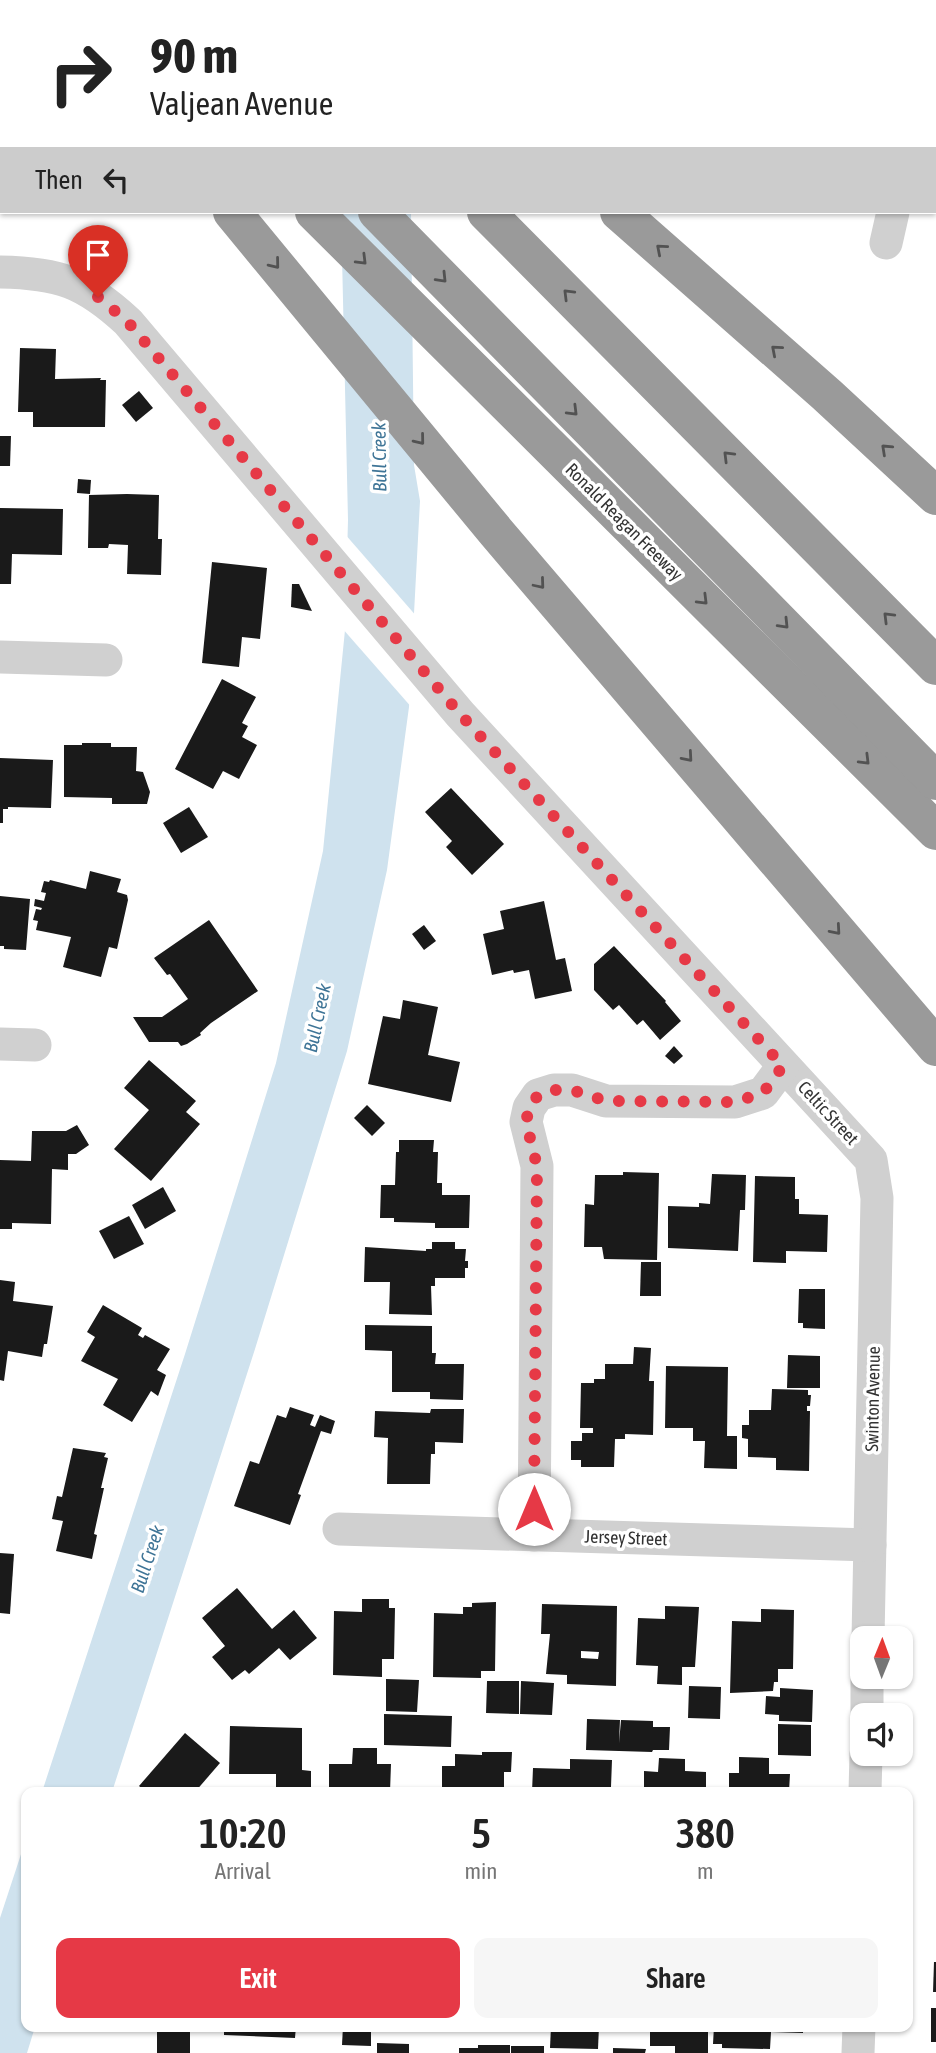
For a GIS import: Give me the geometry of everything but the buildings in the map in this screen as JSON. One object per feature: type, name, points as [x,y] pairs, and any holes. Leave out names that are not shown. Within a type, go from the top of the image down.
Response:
[{"type":"highway","points":[[234,214],[496,532],[936,1047]]},
{"type":"highway","name":"Ronald Reagan Freeway","points":[[316,214],[936,831]]},
{"type":"highway","points":[[379,214],[936,781]]},
{"type":"highway","points":[[620,214],[827,395],[936,496]]},
{"type":"highway","points":[[499,225],[936,666]]},
{"type":"street","name":"Celtic Street","points":[[0,272],[67,279],[111,306],[128,322],[460,714],[871,1160]]},
{"type":"street","points":[[0,657],[106,660]]},
{"type":"street","points":[[0,1044],[35,1045]]},
{"type":"street","points":[[534,1535],[537,1166],[526,1122],[529,1108],[538,1095],[554,1090],[572,1090],[606,1101],[735,1102],[763,1093],[783,1066]]},
{"type":"street","name":"Swinton Avenue","points":[[868,1626],[877,1198],[871,1160]]},
{"type":"street","name":"Jersey Street","points":[[339,1529],[870,1545]]},
{"type":"street","points":[[865,1787],[866,1766]]},
{"type":"street","points":[[858,2053],[859,2032]]},
{"type":"water","name":"Bull Creek","points":[[341,214],[411,214],[414,465],[420,501],[409,707],[387,870],[347,1051],[255,1349],[114,1787],[44,1787],[185,1354],[276,1063],[323,851],[345,630],[348,520]]},
{"type":"water","points":[[21,1854],[21,2032],[33,2032],[27,2053],[0,2053],[0,1918]]},
{"type":"pier","points":[[344,533],[418,618],[413,709],[342,628]]},
{"type":"route","points":[[98,297],[128,322],[460,714],[783,1066],[763,1093],[735,1102],[606,1101],[572,1090],[554,1090],[538,1095],[529,1108],[526,1122],[537,1166],[534,1509]]}]
